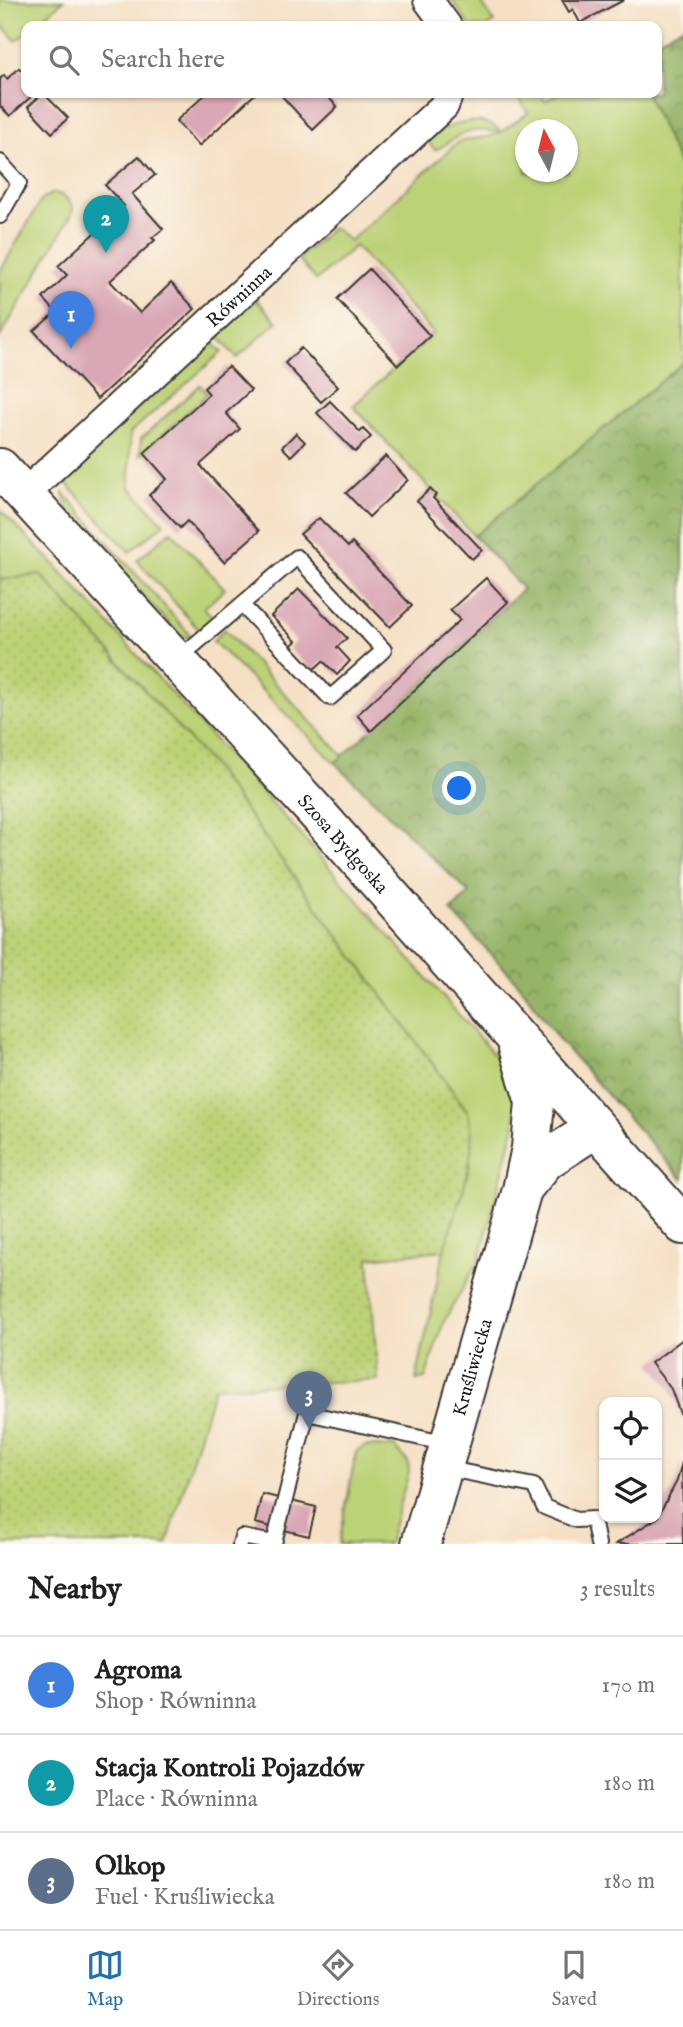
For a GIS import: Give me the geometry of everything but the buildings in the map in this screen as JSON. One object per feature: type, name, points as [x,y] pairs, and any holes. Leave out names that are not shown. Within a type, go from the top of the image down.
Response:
[{"type":"main road","name":"Szosa Bydgoska","points":[[12,481],[177,660],[683,1225]]},
{"type":"main road","name":"Kruśliwiecka","points":[[421,1544],[522,1190],[531,1148],[535,1102],[514,1035]]},
{"type":"main road","name":"Kruśliwiecka","points":[[522,1190],[546,1160],[596,1128]]},
{"type":"street","points":[[428,0],[443,21]]},
{"type":"street","name":"Równinna","points":[[12,481],[433,116],[447,98]]},
{"type":"lane","points":[[0,162],[19,183],[0,216]]},
{"type":"lane","points":[[177,660],[297,557],[384,650],[330,698],[242,605]]},
{"type":"lane","points":[[240,1544],[242,1536],[274,1543],[307,1413],[534,1486],[544,1507],[576,1520],[593,1519],[598,1544]]},
{"type":"green space","points":[[0,0],[64,0],[40,21],[21,21],[21,37],[16,41],[0,23]]},
{"type":"green space","points":[[452,0],[480,0],[493,21],[467,21]]},
{"type":"green space","points":[[683,26],[683,173],[648,98],[662,98],[662,37]]},
{"type":"green space","points":[[519,98],[543,98],[545,101],[551,98],[648,98],[683,173],[683,363],[474,536],[353,406],[433,333],[355,246],[316,280],[298,259],[333,227],[350,241],[457,143],[499,133],[480,130],[468,132],[435,150],[427,141],[434,135],[463,123],[493,126],[501,132],[515,122],[515,182],[578,182],[578,119],[519,119],[528,113]]},
{"type":"green space","points":[[53,193],[62,195],[69,201],[73,206],[72,214],[0,337],[0,271],[42,199]]},
{"type":"green space","points":[[256,299],[277,322],[237,358],[216,334]]},
{"type":"green space","points":[[210,340],[222,352],[130,433],[130,487],[164,524],[129,552],[66,483],[65,474]]},
{"type":"green space","points":[[683,363],[683,1180],[559,1040],[518,983],[451,911],[469,893],[335,763],[523,589],[474,536]]},
{"type":"green space","points":[[200,385],[207,394],[140,455],[141,439]]},
{"type":"green space","points":[[63,492],[193,638],[180,636],[68,513]]},
{"type":"green space","points":[[0,510],[53,563],[292,825],[509,1075],[516,1098],[514,1128],[480,1258],[443,1323],[425,1379],[416,1380],[444,1250],[470,1164],[468,1112],[210,763],[127,672],[0,579]]},
{"type":"green space","points":[[171,531],[225,589],[204,608],[213,618],[199,630],[137,560]]},
{"type":"green space","points":[[40,574],[210,763],[468,1112],[471,1128],[469,1164],[444,1250],[369,1258],[378,1380],[214,1387],[167,1544],[0,1544],[0,580]]},
{"type":"green space","points":[[224,629],[343,756],[335,763],[213,641]]},
{"type":"green space","points":[[366,1446],[395,1447],[408,1462],[409,1472],[388,1544],[339,1544],[356,1452]]},
{"type":"place","name":"Stacja Kontroli Pojazdów","points":[[106,253]]},
{"type":"place","name":"Agroma","points":[[71,349]]},
{"type":"place","name":"Olkop","points":[[309,1429]]}]
